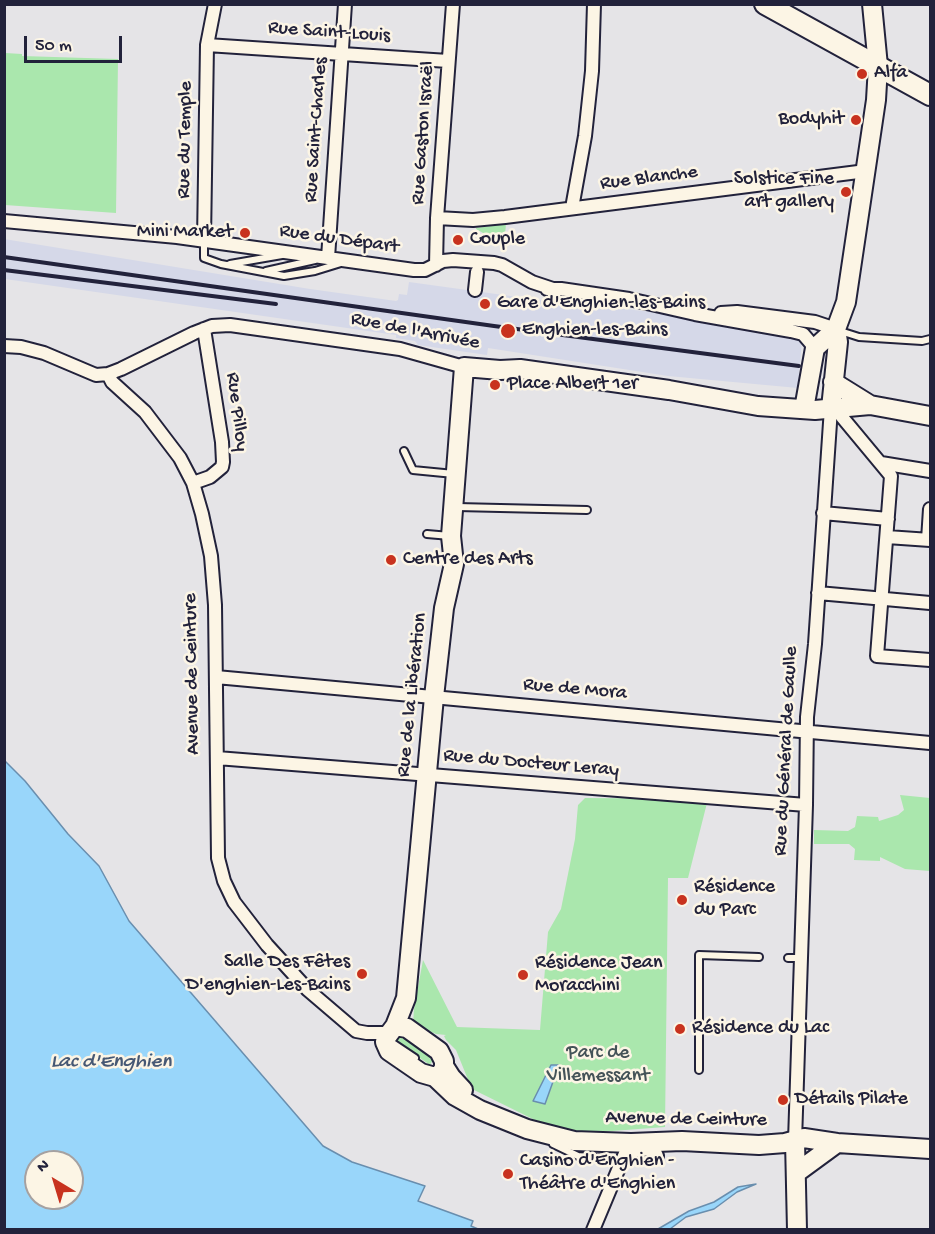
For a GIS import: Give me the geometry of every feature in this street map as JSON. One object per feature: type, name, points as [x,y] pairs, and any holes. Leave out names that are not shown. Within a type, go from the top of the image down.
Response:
[{"type":"main road","points":[[765,4],[930,95]]},
{"type":"main road","name":"Rue du Général de Gaulle","points":[[815,348],[846,302],[876,100],[878,66],[872,4]]},
{"type":"main road","name":"Rue du Général de Gaulle","points":[[830,328],[838,342],[833,382],[836,413]]},
{"type":"main road","points":[[804,409],[815,348]]},
{"type":"main road","name":"Rue de l'Arrivée","points":[[464,367],[520,369],[669,390],[758,406],[836,413],[870,405]]},
{"type":"main road","name":"Rue de la Libération","points":[[390,1032],[406,998],[434,697],[444,608],[454,564],[451,536],[464,367]]},
{"type":"main road","points":[[833,382],[870,405],[930,416]]},
{"type":"main road","name":"Avenue de Ceinture","points":[[436,1070],[442,1056],[439,1051],[407,1028],[390,1032],[385,1042],[389,1051],[421,1073],[436,1070],[481,1102],[547,1126],[586,1133],[778,1133],[795,1141]]},
{"type":"main road","name":"Avenue de Ceinture","points":[[436,1070],[467,1104],[527,1129],[574,1141],[631,1143],[682,1141],[759,1145],[795,1141]]},
{"type":"main road","points":[[795,1141],[804,1146],[837,1143],[930,1149]]},
{"type":"main road","points":[[795,1141],[797,1230]]},
{"type":"main road","points":[[796,1176],[837,1143]]},
{"type":"main road","points":[[759,1145],[781,1158],[796,1176]]},
{"type":"street","name":"Rue du Temple","points":[[204,240],[207,45],[215,4]]},
{"type":"street","name":"Rue Saint-Charles","points":[[327,258],[345,4]]},
{"type":"street","name":"Rue Gaston Israël","points":[[436,265],[437,218],[453,4]]},
{"type":"street","points":[[572,208],[587,125],[592,71],[594,4]]},
{"type":"street","name":"Rue Saint-Louis","points":[[207,45],[448,61]]},
{"type":"street","name":"Rue Blanche","points":[[437,218],[473,220],[866,171]]},
{"type":"street","name":"Rue du Départ","points":[[4,221],[204,240],[414,270],[425,270],[453,260],[494,263],[532,282],[553,288],[663,307]]},
{"type":"street","points":[[475,290],[477,272]]},
{"type":"street","points":[[663,307],[720,313],[737,312],[815,322],[830,328]]},
{"type":"street","points":[[663,307],[803,334],[815,348]]},
{"type":"street","points":[[730,319],[830,328]]},
{"type":"street","name":"Rue de l'Arrivée","points":[[108,374],[204,329],[218,325],[240,325],[400,349],[464,367]]},
{"type":"street","name":"Rue Pilloy","points":[[193,483],[222,467],[223,454],[204,329]]},
{"type":"street","points":[[4,346],[21,347],[44,353],[96,375],[108,374]]},
{"type":"street","name":"Avenue de Ceinture","points":[[108,374],[112,382],[145,412],[180,458],[193,483],[202,514],[211,556],[215,605],[218,858],[224,881],[234,902],[267,945],[316,997],[356,1031],[390,1032]]},
{"type":"street","points":[[836,413],[891,476],[877,656],[930,660]]},
{"type":"street","name":"Rue du Général de Gaulle","points":[[795,1141],[794,958],[807,805],[806,730],[823,513],[836,413]]},
{"type":"street","points":[[881,463],[930,471]]},
{"type":"street","points":[[887,537],[929,540],[930,509]]},
{"type":"street","points":[[823,513],[888,519]]},
{"type":"street","points":[[818,593],[930,603]]},
{"type":"street","name":"Rue de Mora","points":[[216,677],[930,743]]},
{"type":"street","name":"Rue du Docteur Leray","points":[[218,758],[807,805]]},
{"type":"street","points":[[593,1230],[626,1150],[654,1149],[657,1156]]},
{"type":"lane","points":[[204,240],[204,258],[226,265],[286,276],[315,272],[346,261]]},
{"type":"lane","points":[[226,265],[292,253]]},
{"type":"lane","points":[[262,272],[327,258]]},
{"type":"lane","points":[[830,328],[859,337],[922,341],[930,339]]},
{"type":"lane","points":[[404,451],[413,470],[456,475]]},
{"type":"lane","points":[[453,506],[586,510]]},
{"type":"lane","points":[[427,534],[451,536]]},
{"type":"lane","points":[[699,1070],[699,955],[759,957]]},
{"type":"lane","points":[[390,1032],[419,1061]]},
{"type":"lane","points":[[527,1129],[537,1138],[578,1156],[606,1159],[619,1166]]},
{"type":"shaded area","points":[[4,239],[396,301],[399,294],[407,295],[409,282],[554,302],[803,327],[798,388],[668,376],[488,348],[487,355],[418,345],[415,341],[396,338],[396,335],[5,279]]},
{"type":"green space","points":[[5,53],[22,54],[22,56],[118,59],[116,213],[5,205]]},
{"type":"green space","points":[[506,224],[504,245],[476,229],[476,228]]},
{"type":"green space","points":[[900,795],[930,798],[930,871],[905,869],[880,857],[880,861],[854,860],[855,849],[849,844],[814,844],[814,830],[848,831],[855,827],[857,816],[878,817],[879,821],[898,815],[904,810]]},
{"type":"green space","name":"Parc de Villemessant","points":[[585,798],[708,799],[688,878],[668,878],[665,1127],[586,1133],[547,1126],[474,1090],[456,1050],[446,1040],[444,1036],[446,1035],[436,1034],[413,1024],[423,960],[457,1027],[540,1030],[548,932],[561,909],[575,839],[578,805]]},
{"type":"green space","points":[[402,1034],[435,1056],[430,1065],[394,1040]]},
{"type":"water","name":"Lac d'Enghien","points":[[5,761],[99,866],[129,921],[323,1146],[352,1162],[425,1186],[418,1201],[473,1221],[471,1226],[478,1229],[5,1229]]},
{"type":"water","points":[[551,1065],[559,1065],[545,1104],[533,1101]]},
{"type":"water","points":[[756,1184],[737,1192],[714,1209],[686,1217],[670,1229],[658,1229],[689,1211],[714,1202],[738,1187]]},
{"type":"railway","points":[[4,257],[494,326],[799,366]]},
{"type":"railway","points":[[4,270],[276,304]]},
{"type":"place","name":"Alfa","points":[[862,74]]},
{"type":"place","name":"Bodyhit","points":[[856,120]]},
{"type":"place","name":"Solstice Fine art gallery","points":[[846,192]]},
{"type":"place","name":"Mini Market","points":[[245,233]]},
{"type":"place","name":"Couple","points":[[458,240]]},
{"type":"place","name":"Gare d'Enghien-les-Bains","points":[[485,304]]},
{"type":"place","name":"Enghien-les-Bains","points":[[508,331]]},
{"type":"place","name":"Place Albert 1er","points":[[495,385]]},
{"type":"place","name":"Centre des Arts","points":[[391,560]]},
{"type":"place","name":"Résidence du Parc","points":[[682,900]]},
{"type":"place","name":"Salle Des Fêtes D'enghien-Les-Bains","points":[[362,974]]},
{"type":"place","name":"Résidence Jean Moracchini","points":[[523,975]]},
{"type":"place","name":"Résidence du Lac","points":[[680,1029]]},
{"type":"place","name":"Détails Pilate","points":[[783,1100]]},
{"type":"place","name":"Casino d'Enghien - Théâtre d'Enghien","points":[[508,1174]]}]
